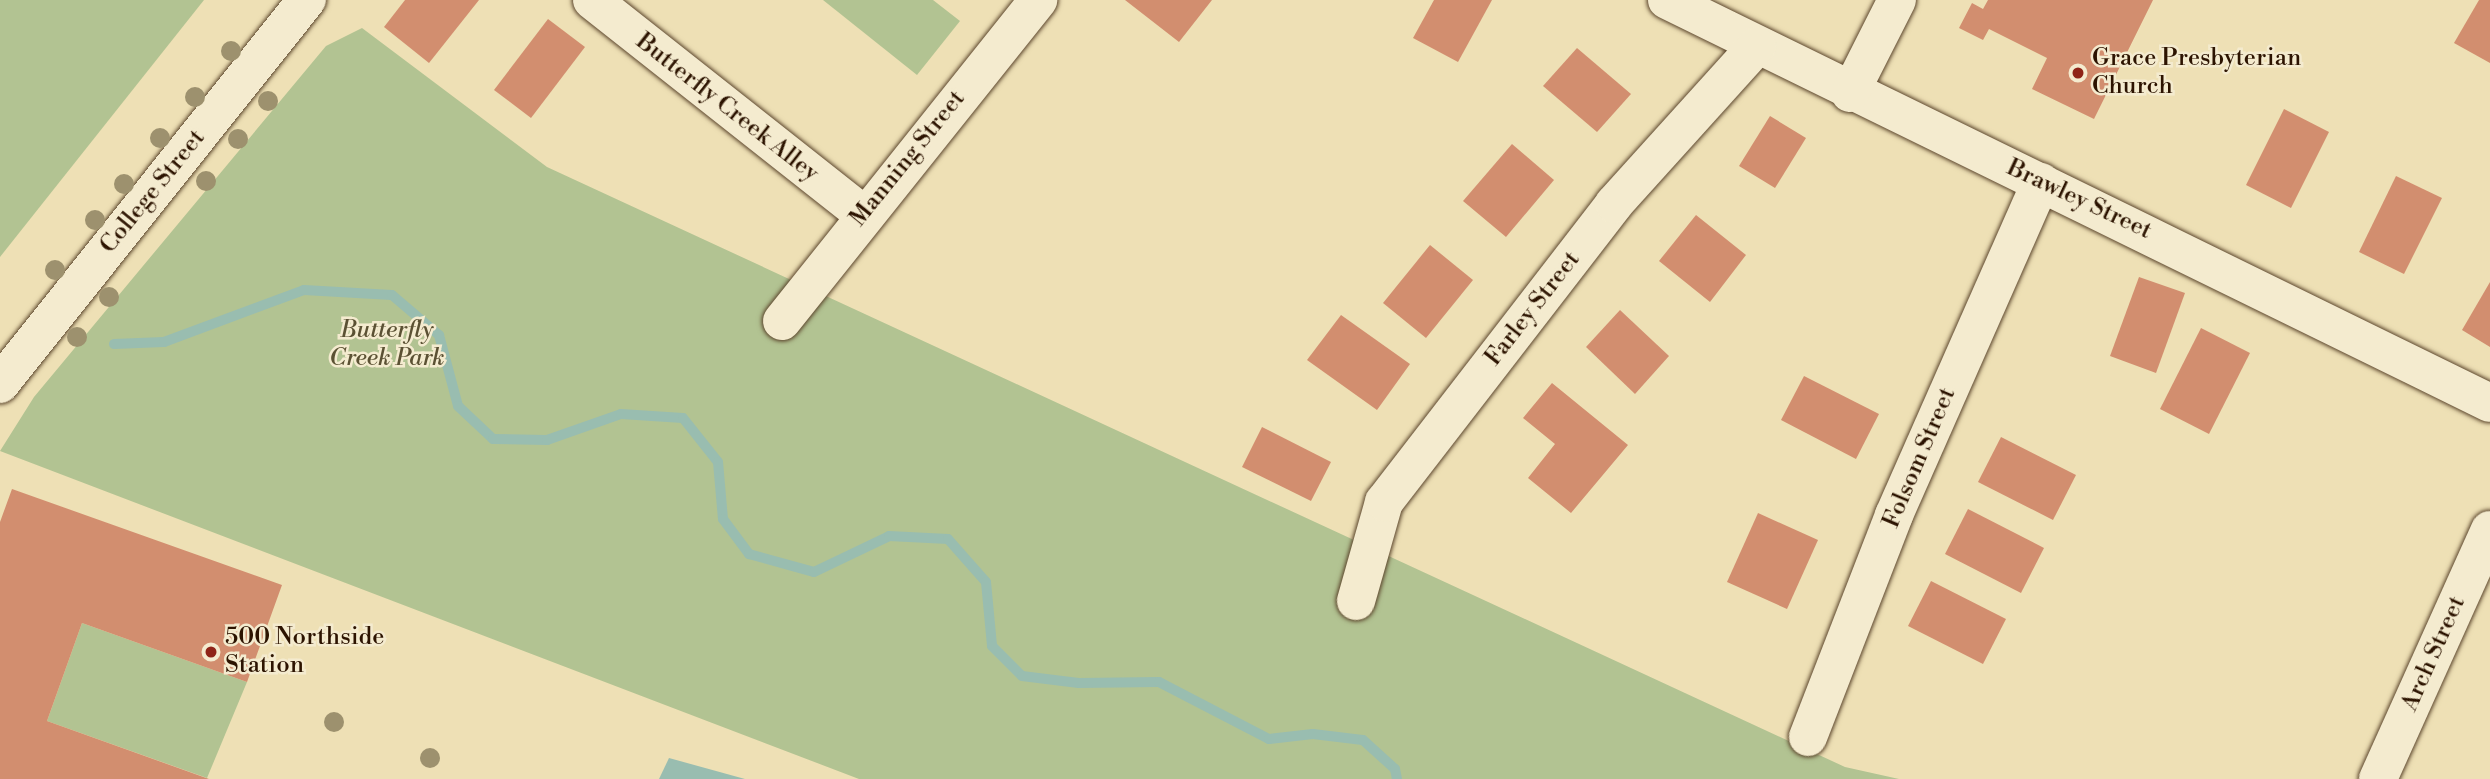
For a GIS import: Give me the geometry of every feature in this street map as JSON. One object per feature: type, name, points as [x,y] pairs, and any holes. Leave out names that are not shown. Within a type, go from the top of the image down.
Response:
[{"type":"street","name":"College Street","points":[[0,383],[307,0]]},
{"type":"street","name":"Butterfly Creek Alley","points":[[592,0],[863,214]]},
{"type":"street","name":"Manning Street","points":[[782,321],[863,214],[1038,0]]},
{"type":"street","name":"Brawley Street","points":[[1667,0],[1850,93],[2041,182],[2490,403]]},
{"type":"street","points":[[1850,93],[1897,0]]},
{"type":"street","name":"Farley Street","points":[[1356,601],[1384,502],[1614,204],[1757,46]]},
{"type":"street","name":"Folsom Street","points":[[1808,737],[1894,514],[2041,182]]},
{"type":"street","name":"Arch Street","points":[[2378,779],[2490,530]]},
{"type":"green space","points":[[0,0],[204,0],[0,257]]},
{"type":"green space","points":[[823,0],[933,0],[960,21],[917,75]]},
{"type":"green space","name":"Butterfly Creek Park","points":[[362,28],[547,167],[1845,767],[1899,779],[859,779],[0,451],[34,397],[326,46]]},
{"type":"green space","points":[[82,623],[247,682],[207,778],[47,721]]},
{"type":"water","points":[[669,758],[745,779],[659,779]]},
{"type":"building","points":[[405,0],[479,0],[429,63],[384,27]]},
{"type":"building","points":[[1125,0],[1212,0],[1179,42]]},
{"type":"building","points":[[1434,0],[1492,0],[1458,62],[1413,38]]},
{"type":"building","name":"Grace Presbyterian Church","points":[[1988,0],[2153,0],[2094,119],[2032,89],[2047,58],[1989,29],[1983,40],[1959,28],[1972,3],[1983,9]]},
{"type":"building","points":[[2479,0],[2490,0],[2490,63],[2454,43]]},
{"type":"building","points":[[548,19],[585,47],[531,118],[494,90]]},
{"type":"building","points":[[1577,48],[1631,94],[1597,132],[1543,86]]},
{"type":"building","points":[[2284,109],[2329,132],[2291,208],[2246,185]]},
{"type":"building","points":[[1770,116],[1806,138],[1775,188],[1739,166]]},
{"type":"building","points":[[1512,144],[1554,180],[1506,237],[1463,201]]},
{"type":"building","points":[[2396,176],[2442,198],[2404,274],[2359,252]]},
{"type":"building","points":[[1696,215],[1746,255],[1710,302],[1659,261]]},
{"type":"building","points":[[1430,245],[1473,280],[1426,338],[1383,303]]},
{"type":"building","points":[[2139,277],[2185,293],[2156,373],[2110,356]]},
{"type":"building","points":[[2490,282],[2490,347],[2462,330]]},
{"type":"building","points":[[1620,310],[1669,356],[1635,394],[1586,347]]},
{"type":"building","points":[[1341,315],[1410,364],[1377,410],[1307,360]]},
{"type":"building","points":[[2201,328],[2250,353],[2209,434],[2160,409]]},
{"type":"building","points":[[1804,376],[1879,414],[1856,459],[1781,420]]},
{"type":"building","points":[[1552,383],[1628,445],[1571,513],[1528,478],[1555,444],[1523,418]]},
{"type":"building","points":[[1262,427],[1331,462],[1311,501],[1242,467]]},
{"type":"building","points":[[2001,437],[2076,475],[2053,520],[1978,482]]},
{"type":"building","name":"500 Northside Station","points":[[12,489],[282,585],[247,682],[82,623],[47,721],[209,779],[0,779],[0,522]]},
{"type":"building","points":[[1968,509],[2044,548],[2021,593],[1945,554]]},
{"type":"building","points":[[1758,513],[1818,540],[1787,609],[1727,582]]},
{"type":"building","points":[[1931,581],[2006,619],[1983,664],[1908,626]]},
{"type":"waterway","points":[[114,344],[164,342],[304,290],[392,295],[439,335],[458,406],[493,439],[547,440],[621,414],[683,418],[718,462],[723,519],[749,554],[814,572],[889,536],[948,539],[986,582],[992,646],[1022,676],[1079,683],[1159,682],[1269,739],[1313,734],[1363,740],[1395,769],[1397,779]]},
{"type":"place","name":"Grace Presbyterian Church","points":[[2078,73]]},
{"type":"place","name":"500 Northside Station","points":[[211,652]]}]
